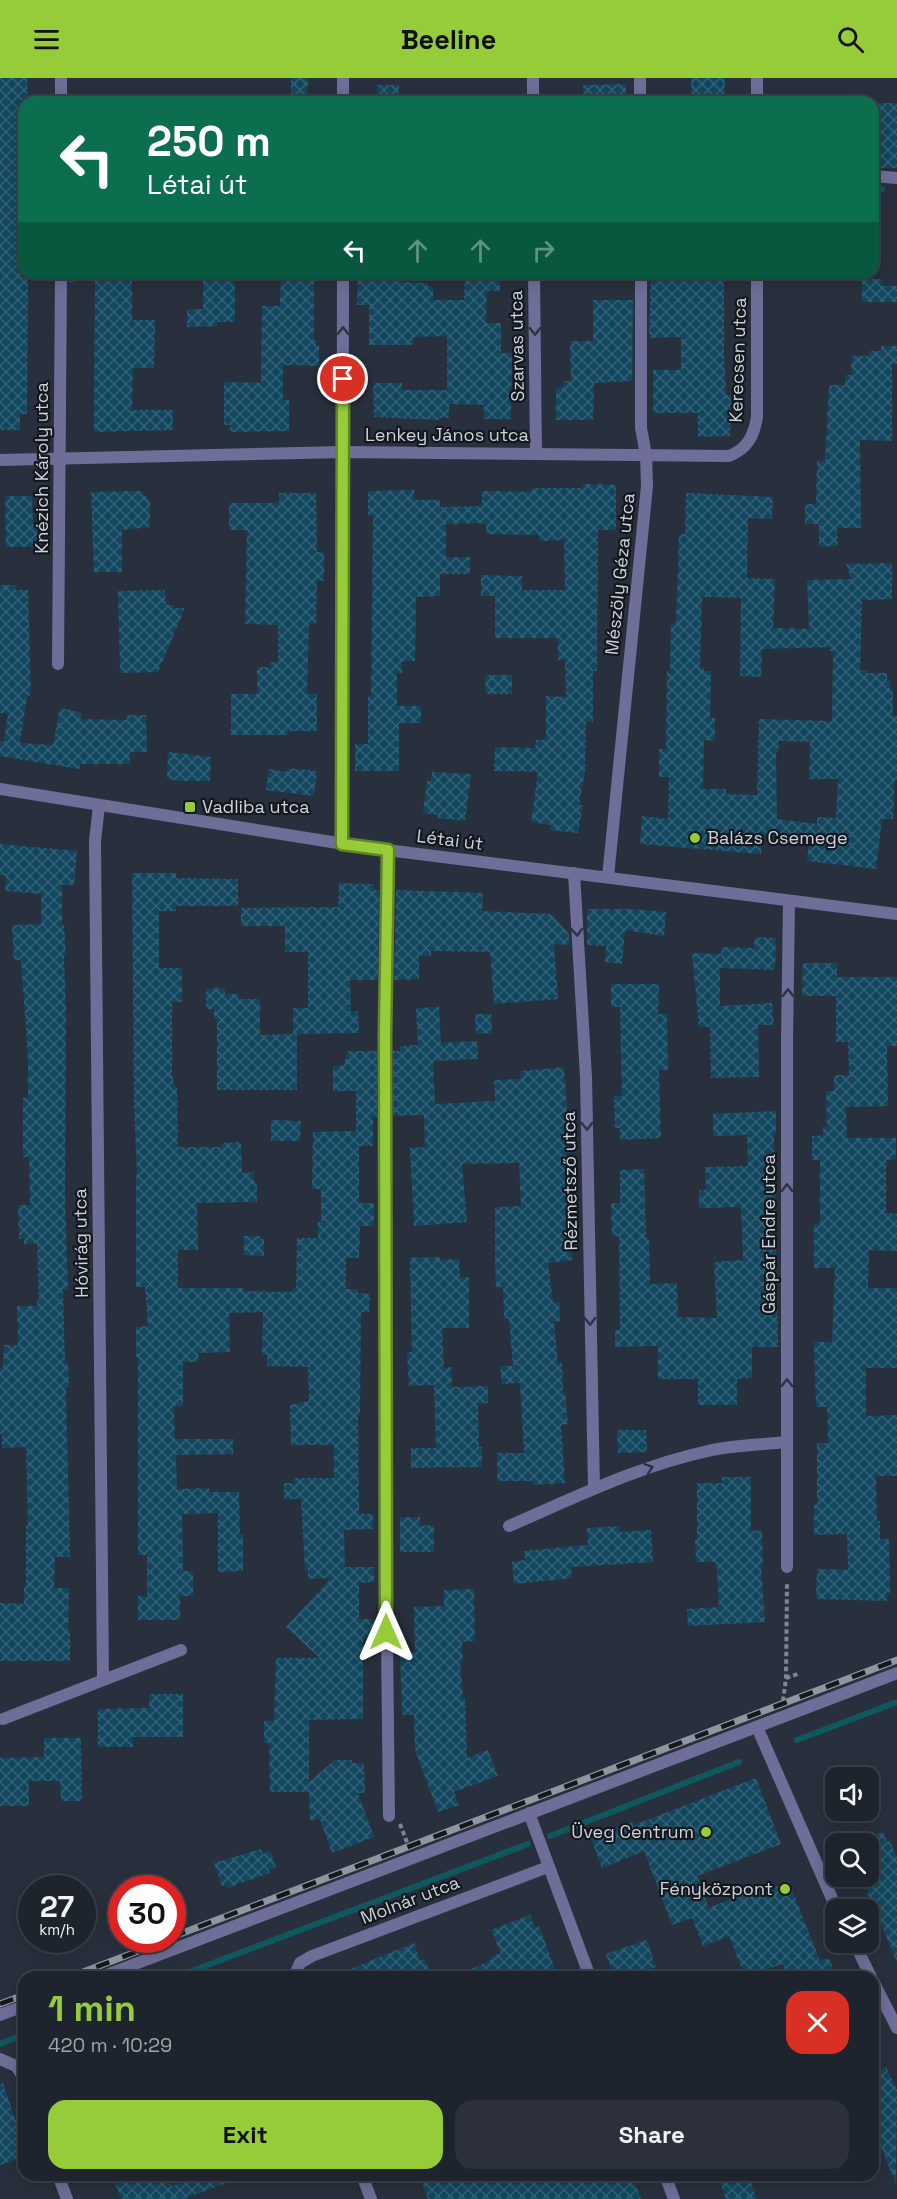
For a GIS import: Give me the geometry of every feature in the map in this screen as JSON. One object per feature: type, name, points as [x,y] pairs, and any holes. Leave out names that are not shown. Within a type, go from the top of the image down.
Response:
[{"type":"street","points":[[61,78],[61,96]]},
{"type":"street","points":[[343,78],[343,96]]},
{"type":"street","points":[[533,78],[533,96]]},
{"type":"street","points":[[640,78],[640,96]]},
{"type":"street","points":[[757,78],[757,96]]},
{"type":"street","points":[[879,176],[897,178]]},
{"type":"street","name":"Knézich Károly utca","points":[[58,664],[61,279]]},
{"type":"street","points":[[342,844],[343,279]]},
{"type":"street","name":"Szarvas utca","points":[[534,279],[536,454]]},
{"type":"street","name":"Mészöly Géza utca","points":[[608,878],[647,486],[646,455],[641,428],[641,279]]},
{"type":"street","name":"Kerecsen utca","points":[[746,445],[751,439],[757,417],[757,279]]},
{"type":"street","name":"Lenkey János utca","points":[[0,460],[343,452],[646,455],[721,458],[735,454],[746,445]]},
{"type":"street","name":"Létai út","points":[[0,789],[342,844],[897,914]]},
{"type":"street","name":"Hóvirág utca","points":[[99,806],[95,841],[103,1679]]},
{"type":"street","points":[[388,850],[385,1033],[385,1473],[389,1816]]},
{"type":"street","name":"Rézmetsző utca","points":[[574,873],[586,1077],[594,1488]]},
{"type":"street","name":"Gáspár Endre utca","points":[[787,1567],[789,900]]},
{"type":"street","points":[[509,1526],[594,1488],[694,1454],[786,1442]]},
{"type":"street","points":[[3,1719],[181,1650]]},
{"type":"street","points":[[116,1971],[528,1813],[659,1766],[897,1673]]},
{"type":"street","points":[[757,1727],[832,1899]]},
{"type":"street","points":[[528,1813],[588,1971]]},
{"type":"street","name":"Molnár utca","points":[[295,1971],[305,1959],[548,1867]]},
{"type":"street","points":[[859,1953],[868,1971]]},
{"type":"street","points":[[879,1993],[897,2028]]},
{"type":"street","points":[[0,2015],[18,2008]]},
{"type":"street","points":[[0,2059],[18,2069]]},
{"type":"street","points":[[60,2181],[67,2199]]},
{"type":"street","points":[[364,2181],[370,2199]]},
{"type":"street","points":[[667,2181],[674,2199]]},
{"type":"path","points":[[787,1567],[786,1678],[798,1674]]},
{"type":"building","points":[[0,78],[27,78],[28,96],[18,96],[18,279],[28,279],[27,414],[20,414],[20,430],[0,430]]},
{"type":"building","points":[[291,78],[308,78],[307,96],[291,96]]},
{"type":"building","points":[[691,78],[725,78],[725,96],[691,96]]},
{"type":"building","points":[[626,84],[626,96],[583,96],[583,85]]},
{"type":"building","points":[[377,85],[399,85],[399,96],[377,96]]},
{"type":"building","points":[[879,103],[897,103],[897,168],[879,168]]},
{"type":"building","points":[[95,279],[132,279],[132,320],[155,320],[154,368],[133,368],[132,410],[173,410],[173,430],[94,432]]},
{"type":"building","points":[[203,279],[235,279],[235,322],[217,322],[218,326],[187,327],[187,310],[203,309]]},
{"type":"building","points":[[281,279],[314,279],[314,340],[316,340],[316,346],[319,346],[319,366],[283,365],[283,400],[289,400],[289,431],[230,432],[230,425],[224,425],[224,382],[261,383],[262,306],[280,306]]},
{"type":"building","points":[[358,279],[402,279],[402,282],[428,283],[428,286],[433,287],[433,300],[464,300],[465,279],[500,279],[500,291],[487,291],[486,323],[501,323],[501,353],[512,353],[511,419],[484,419],[484,405],[449,404],[449,418],[439,418],[439,420],[374,417],[373,383],[402,383],[402,390],[447,390],[447,336],[413,337],[413,345],[369,345],[369,305],[357,305]]},
{"type":"building","points":[[651,279],[724,279],[724,353],[726,395],[731,395],[730,436],[698,437],[698,413],[653,413],[653,370],[681,370],[681,337],[649,338]]},
{"type":"building","points":[[862,279],[882,279],[881,286],[897,286],[897,302],[862,302]]},
{"type":"building","points":[[593,300],[633,300],[632,381],[594,383],[593,420],[556,420],[556,388],[563,388],[563,381],[571,381],[570,341],[593,341]]},
{"type":"building","points":[[881,346],[897,346],[897,364],[892,364],[892,441],[860,440],[861,528],[837,528],[838,546],[819,547],[819,524],[805,524],[805,504],[816,504],[817,461],[825,461],[829,385],[845,385],[845,375],[851,375],[852,356],[869,356],[869,351],[881,351]]},
{"type":"building","points":[[583,484],[616,485],[616,530],[598,530],[597,671],[593,671],[593,722],[586,722],[585,771],[579,805],[583,805],[578,833],[550,830],[551,825],[531,822],[538,772],[494,771],[495,747],[535,748],[536,740],[544,740],[546,737],[546,696],[566,697],[565,660],[558,660],[558,638],[495,638],[495,596],[481,596],[481,575],[522,576],[522,590],[565,590],[564,540],[539,541],[539,535],[486,534],[486,525],[482,523],[446,524],[446,557],[470,557],[470,574],[440,574],[440,596],[416,597],[415,661],[402,661],[402,673],[397,673],[397,706],[421,706],[421,723],[399,723],[399,771],[355,771],[355,744],[368,744],[368,696],[371,696],[373,516],[368,516],[368,491],[414,490],[414,500],[440,500],[440,507],[482,506],[482,491],[532,492],[532,488],[583,488]]},
{"type":"building","points":[[141,491],[150,501],[150,527],[122,530],[122,572],[94,572],[91,492]]},
{"type":"building","points":[[279,493],[316,493],[317,552],[324,552],[324,581],[317,581],[316,624],[309,624],[307,694],[317,694],[317,731],[288,731],[288,735],[231,735],[231,694],[257,694],[257,667],[270,667],[270,662],[278,663],[278,625],[245,624],[247,530],[229,530],[229,503],[279,503]]},
{"type":"building","points":[[686,493],[773,497],[772,519],[748,518],[747,578],[775,579],[773,628],[809,629],[807,580],[851,579],[846,564],[892,563],[892,599],[862,600],[860,670],[868,670],[867,673],[887,673],[890,689],[893,689],[893,716],[897,716],[897,780],[895,780],[893,819],[882,819],[876,869],[807,861],[809,841],[763,835],[761,854],[640,844],[642,816],[668,819],[669,777],[659,777],[659,749],[666,749],[667,671],[670,671],[671,624],[676,624],[679,534],[685,534]],"holes":[[[702,597],[741,598],[740,676],[761,677],[762,649],[830,647],[830,651],[833,651],[832,721],[759,719],[757,795],[726,794],[726,789],[703,789],[704,740],[715,741],[715,718],[710,718],[711,671],[704,671],[704,667],[700,667]],[[779,741],[810,742],[809,779],[838,779],[836,818],[817,817],[817,824],[777,819],[776,752],[778,752]]]},
{"type":"building","points":[[5,496],[32,496],[33,524],[37,524],[38,547],[6,547]]},
{"type":"building","points":[[0,585],[15,585],[16,590],[28,590],[31,695],[27,696],[20,743],[53,745],[60,708],[82,713],[80,719],[127,720],[126,715],[146,715],[147,752],[130,752],[130,764],[80,764],[79,769],[0,756],[0,741],[4,742],[8,714],[0,713]]},
{"type":"building","points":[[165,590],[166,605],[185,608],[158,672],[120,673],[118,591]]},
{"type":"building","points":[[485,675],[512,675],[512,694],[486,694]]},
{"type":"building","points":[[168,752],[211,757],[210,781],[167,779]]},
{"type":"building","points":[[287,768],[317,771],[314,796],[266,790],[269,769],[287,772]]},
{"type":"building","points":[[432,772],[471,774],[465,821],[438,818],[438,815],[423,813],[427,781],[431,781]]},
{"type":"building","points":[[0,844],[77,851],[74,885],[62,885],[62,923],[64,923],[66,957],[64,957],[65,1196],[68,1290],[63,1290],[65,1363],[68,1363],[69,1388],[66,1388],[70,1557],[55,1557],[54,1588],[69,1588],[70,1661],[0,1661],[0,1603],[24,1604],[26,1526],[28,1526],[26,1447],[2,1448],[0,1368],[3,1368],[4,1345],[18,1345],[17,1306],[37,1306],[37,1300],[39,1300],[37,1243],[24,1244],[24,1238],[19,1239],[18,1205],[30,1205],[29,1157],[23,1157],[23,1098],[28,1098],[28,1056],[21,960],[14,960],[12,925],[41,924],[41,894],[5,891],[6,876],[0,875]]},
{"type":"building","points":[[132,873],[176,873],[176,878],[238,879],[238,906],[176,906],[176,911],[159,911],[159,968],[182,968],[182,1002],[172,1002],[172,1071],[174,1086],[177,1086],[178,1147],[221,1147],[222,1143],[241,1142],[242,1173],[254,1172],[254,1182],[257,1182],[257,1202],[197,1203],[198,1250],[178,1250],[178,1288],[243,1288],[243,1291],[292,1292],[292,1289],[296,1289],[297,1238],[318,1238],[318,1222],[321,1222],[321,1189],[312,1189],[313,1132],[356,1131],[356,1091],[333,1091],[333,1066],[343,1066],[348,1051],[377,1051],[377,1117],[373,1117],[373,1146],[359,1146],[359,1203],[374,1203],[374,1226],[360,1226],[359,1258],[346,1258],[346,1289],[358,1289],[358,1293],[370,1294],[369,1312],[361,1312],[360,1414],[358,1414],[359,1514],[373,1514],[373,1529],[344,1530],[345,1567],[374,1567],[374,1582],[359,1583],[359,1619],[375,1619],[375,1639],[363,1639],[363,1719],[309,1720],[309,1782],[335,1760],[364,1763],[365,1793],[358,1793],[374,1837],[332,1853],[320,1819],[310,1820],[309,1790],[309,1792],[270,1792],[269,1743],[264,1743],[264,1721],[274,1721],[276,1658],[320,1658],[286,1627],[331,1578],[308,1579],[308,1570],[305,1570],[301,1499],[284,1499],[284,1483],[294,1483],[294,1478],[334,1478],[334,1445],[291,1445],[290,1405],[309,1401],[308,1367],[267,1366],[267,1355],[262,1355],[263,1312],[229,1313],[230,1352],[198,1353],[199,1362],[183,1362],[183,1406],[174,1406],[175,1439],[233,1439],[233,1454],[176,1455],[177,1489],[209,1488],[209,1492],[239,1492],[240,1534],[243,1534],[243,1571],[218,1572],[218,1513],[182,1514],[183,1571],[193,1571],[193,1596],[180,1596],[180,1620],[138,1620],[138,1596],[147,1596],[147,1555],[138,1555],[136,1327],[148,1326],[145,1287],[136,1287],[137,1175],[134,1104]]},
{"type":"building","points":[[339,883],[374,884],[374,890],[379,890],[378,980],[350,980],[351,1012],[358,1011],[359,1033],[297,1034],[297,1090],[217,1090],[217,1019],[214,1019],[214,1009],[206,1009],[206,989],[225,988],[225,994],[239,994],[239,999],[260,999],[260,1035],[293,1034],[293,1008],[308,1008],[308,952],[285,952],[285,926],[241,926],[241,908],[338,907]]},
{"type":"building","points":[[396,890],[483,893],[482,911],[551,914],[569,934],[570,945],[554,944],[558,999],[494,1004],[490,952],[431,951],[431,956],[419,955],[419,979],[394,980]]},
{"type":"building","points":[[587,909],[666,912],[664,936],[625,930],[622,964],[605,962],[606,946],[587,945]]},
{"type":"building","points":[[755,937],[776,938],[775,970],[720,968],[720,1006],[772,1003],[774,1025],[758,1025],[759,1077],[711,1078],[710,1027],[699,1027],[692,953],[720,954],[720,966],[721,947],[754,948]]},
{"type":"building","points":[[803,963],[837,963],[837,977],[897,977],[897,1046],[887,1046],[888,1106],[846,1107],[847,1138],[896,1138],[896,1159],[886,1160],[886,1213],[897,1214],[897,1251],[869,1250],[868,1288],[897,1288],[897,1368],[866,1368],[866,1416],[897,1415],[897,1476],[876,1476],[877,1521],[880,1521],[880,1539],[889,1539],[890,1593],[887,1593],[887,1601],[816,1599],[817,1569],[848,1570],[847,1534],[814,1535],[814,1505],[817,1505],[817,1443],[828,1443],[827,1407],[816,1407],[814,1342],[832,1342],[835,1268],[814,1268],[814,1224],[820,1224],[820,1160],[812,1160],[812,1136],[823,1135],[823,1127],[827,1127],[826,1091],[834,1091],[834,1075],[849,1075],[848,1042],[836,1042],[836,996],[802,996]]},
{"type":"building","points":[[611,984],[659,984],[658,1014],[667,1014],[668,1070],[659,1070],[661,1138],[620,1140],[620,1128],[615,1128],[614,1096],[622,1096],[620,1007],[611,1007]]},
{"type":"building","points":[[439,1007],[441,1043],[477,1041],[478,1059],[433,1061],[435,1104],[495,1101],[494,1080],[521,1079],[520,1071],[564,1067],[570,1153],[566,1153],[572,1260],[548,1263],[553,1303],[559,1302],[560,1321],[554,1322],[558,1363],[562,1362],[563,1393],[565,1393],[568,1424],[561,1425],[565,1483],[533,1485],[532,1481],[497,1481],[497,1453],[524,1453],[520,1383],[502,1384],[500,1366],[513,1366],[509,1319],[504,1319],[503,1287],[496,1288],[495,1261],[495,1207],[521,1206],[519,1163],[462,1164],[467,1222],[414,1226],[410,1148],[425,1147],[424,1115],[393,1116],[393,1051],[400,1051],[400,1046],[418,1045],[416,1008]]},
{"type":"building","points":[[475,1014],[491,1014],[492,1033],[476,1034]]},
{"type":"building","points":[[776,1111],[776,1134],[774,1134],[778,1347],[752,1347],[752,1378],[737,1379],[737,1405],[698,1405],[698,1379],[658,1379],[658,1346],[615,1347],[615,1330],[620,1330],[619,1236],[612,1236],[611,1203],[620,1203],[620,1170],[644,1169],[650,1284],[677,1283],[678,1317],[717,1318],[714,1262],[743,1260],[741,1207],[699,1208],[699,1190],[706,1190],[705,1167],[748,1166],[747,1135],[713,1136],[713,1114]]},
{"type":"building","points":[[271,1120],[301,1121],[300,1141],[271,1141]]},
{"type":"building","points":[[244,1236],[260,1236],[260,1239],[264,1239],[264,1256],[244,1255]]},
{"type":"building","points":[[440,1257],[440,1260],[459,1259],[460,1278],[469,1277],[469,1328],[442,1328],[444,1368],[451,1367],[452,1387],[488,1386],[488,1403],[478,1404],[482,1467],[411,1468],[411,1448],[436,1448],[434,1385],[409,1386],[407,1352],[412,1352],[410,1258]]},
{"type":"building","points":[[617,1430],[646,1430],[647,1452],[618,1453]]},
{"type":"building","points":[[722,1477],[751,1477],[751,1531],[762,1530],[763,1566],[761,1566],[765,1622],[688,1626],[687,1609],[719,1607],[717,1567],[715,1567],[715,1562],[696,1562],[695,1540],[697,1540],[697,1483],[722,1483]]},
{"type":"building","points":[[400,1517],[420,1517],[420,1526],[434,1525],[434,1552],[400,1552]]},
{"type":"building","points":[[619,1526],[620,1532],[651,1530],[653,1562],[571,1567],[572,1578],[514,1584],[512,1562],[525,1560],[524,1551],[588,1545],[587,1528]]},
{"type":"building","points":[[474,1589],[475,1641],[462,1642],[463,1662],[460,1663],[463,1698],[465,1698],[467,1758],[488,1750],[498,1776],[454,1792],[459,1805],[438,1812],[415,1750],[414,1715],[402,1715],[400,1652],[415,1652],[414,1607],[444,1606],[444,1590]]},
{"type":"building","points":[[149,1694],[183,1694],[183,1737],[133,1737],[133,1747],[98,1747],[98,1709],[149,1708]]},
{"type":"building","points":[[44,1738],[81,1738],[82,1801],[61,1801],[60,1781],[29,1781],[29,1806],[0,1806],[0,1758],[44,1757]]},
{"type":"building","points":[[756,1778],[781,1844],[697,1876],[709,1908],[771,1882],[773,1888],[789,1882],[820,1961],[829,1958],[834,1971],[785,1971],[783,1964],[763,1971],[743,1971],[729,1936],[703,1946],[692,1918],[672,1925],[644,1851],[602,1868],[591,1839],[633,1822],[634,1825]]},
{"type":"building","points":[[883,1832],[887,1842],[890,1841],[897,1858],[897,1962],[879,1920],[879,1899],[870,1899],[868,1894],[868,1887],[879,1887],[879,1834]]},
{"type":"building","points":[[261,1849],[263,1854],[270,1851],[276,1867],[269,1870],[270,1873],[227,1888],[225,1885],[222,1886],[214,1863]]},
{"type":"building","points":[[530,1915],[535,1928],[539,1926],[556,1971],[466,1971],[501,1953],[491,1930]]},
{"type":"building","points":[[647,1940],[656,1967],[643,1971],[612,1971],[606,1954]]},
{"type":"building","points":[[414,1943],[420,1961],[425,1959],[430,1971],[346,1971]]},
{"type":"building","points":[[886,2067],[897,2090],[896,2184],[879,2144],[879,2071]]},
{"type":"building","points":[[3,2083],[18,2127],[18,2159],[0,2165],[0,2084]]},
{"type":"building","points":[[114,2181],[170,2181],[172,2186],[185,2181],[232,2181],[183,2199],[121,2199]]},
{"type":"building","points":[[421,2181],[634,2181],[641,2199],[428,2199]]},
{"type":"building","points":[[720,2181],[750,2181],[757,2199],[726,2199]]},
{"type":"waterway","points":[[797,1740],[897,1702]]},
{"type":"waterway","points":[[550,1836],[739,1762]]},
{"type":"waterway","points":[[192,1971],[528,1844]]},
{"type":"waterway","points":[[0,2044],[18,2036]]},
{"type":"railway","points":[[186,1932],[897,1660]]},
{"type":"railway","points":[[86,1971],[133,1953]]},
{"type":"railway","points":[[0,2004],[18,1997]]},
{"type":"place","name":"Vadliba utca","points":[[190,807]]},
{"type":"place","name":"Balázs Csemege","points":[[695,838]]},
{"type":"place","name":"Üveg Centrum","points":[[706,1832]]},
{"type":"place","name":"Fényközpont","points":[[785,1889]]},
{"type":"route","points":[[343,379],[342,844],[388,850],[385,1033],[386,1632]]}]
